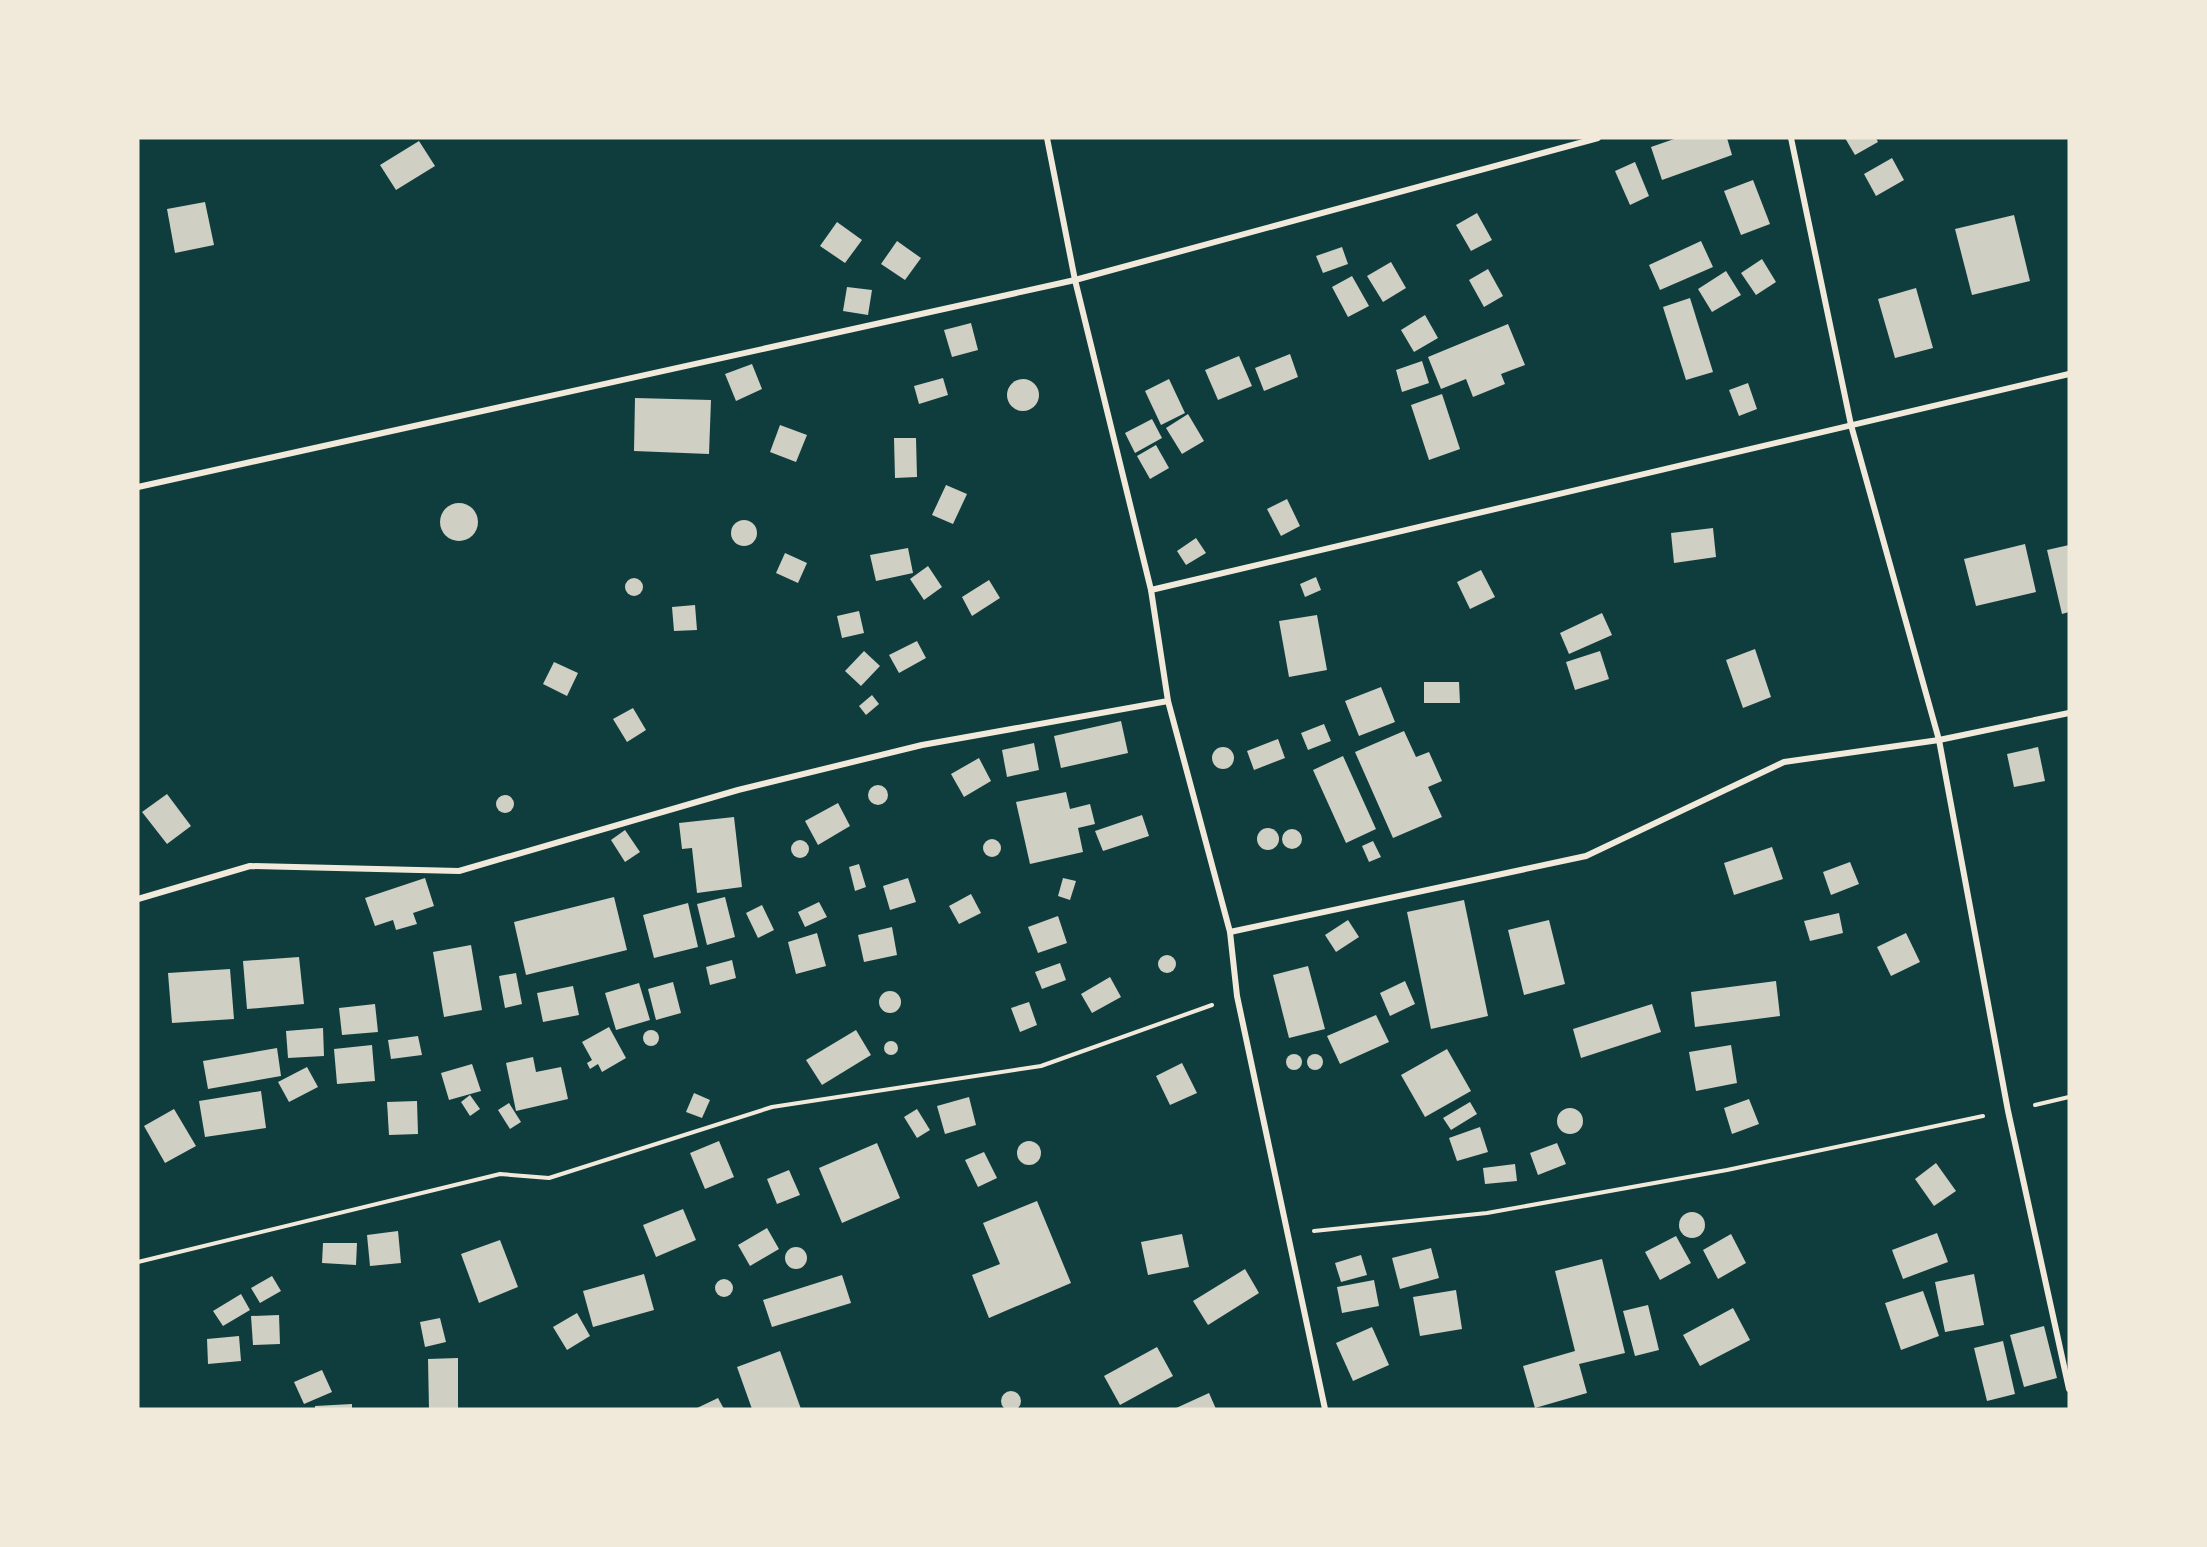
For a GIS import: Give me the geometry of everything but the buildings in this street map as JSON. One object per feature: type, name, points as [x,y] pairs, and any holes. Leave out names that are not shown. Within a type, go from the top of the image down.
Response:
[{"type":"street","points":[[1047,138],[1075,280],[1151,590],[1168,701],[1230,932],[1237,996],[1325,1409]]},
{"type":"street","points":[[138,487],[1075,280],[1598,138]]},
{"type":"street","points":[[1791,138],[1851,425],[1938,740],[2008,1111],[2069,1389]]},
{"type":"street","points":[[1151,590],[2069,374]]},
{"type":"street","points":[[138,899],[250,866],[459,871],[738,790],[922,745],[1168,701]]},
{"type":"street","points":[[1230,932],[1586,856],[1784,762],[1938,740],[2069,713]]},
{"type":"path","points":[[138,1262],[500,1174],[549,1178],[772,1107],[1041,1066],[1237,996]]},
{"type":"path","points":[[1289,1233],[1487,1212],[1727,1170],[2069,1097]]}]
